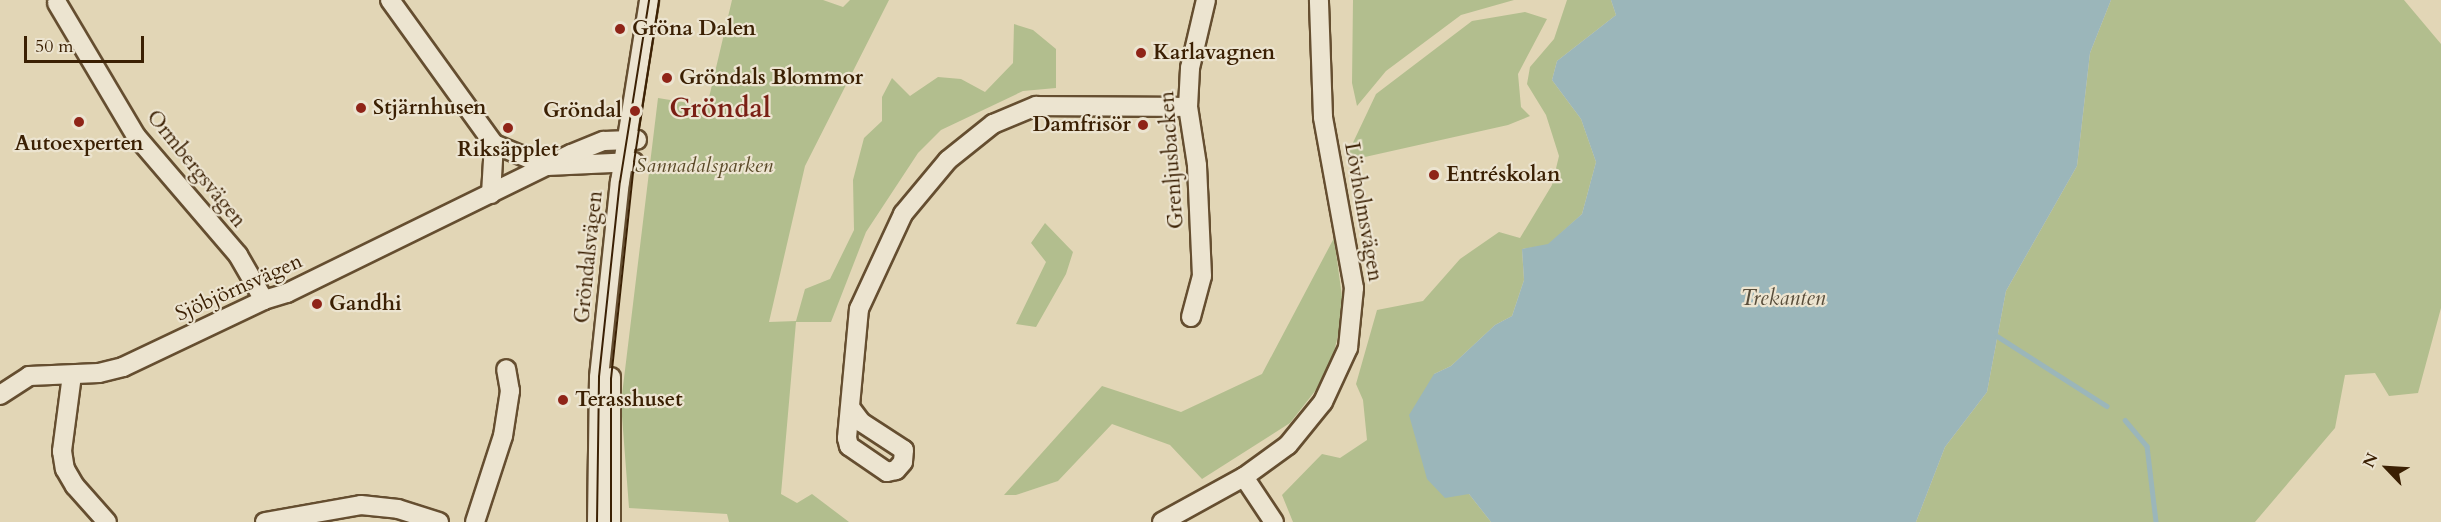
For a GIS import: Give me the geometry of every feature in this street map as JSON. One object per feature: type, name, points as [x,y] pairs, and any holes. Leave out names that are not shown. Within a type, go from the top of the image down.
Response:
[{"type":"street","points":[[390,0],[494,144],[491,194]]},
{"type":"street","name":"Gröndalsvägen","points":[[597,522],[599,377],[649,0]]},
{"type":"street","name":"Gröndalsvägen","points":[[632,140],[659,0]]},
{"type":"street","name":"Grenljusbacken","points":[[1191,317],[1202,276],[1197,165],[1188,107],[1190,68],[1206,0]]},
{"type":"street","name":"Lövholmsvägen","points":[[1162,522],[1270,462],[1315,415],[1339,373],[1352,332],[1354,288],[1323,117],[1318,0]]},
{"type":"street","name":"Ormbergsvägen","points":[[57,3],[136,136],[238,255],[264,300]]},
{"type":"street","points":[[852,410],[858,320],[866,290],[903,214],[948,160],[993,124],[1036,106],[1188,107]]},
{"type":"street","name":"Sjöbjörnsvägen","points":[[0,395],[29,376],[72,375],[123,367],[264,300],[287,293],[547,166],[604,141],[632,140]]},
{"type":"street","name":"Sjöbjörnsvägen","points":[[494,144],[547,166],[629,162]]},
{"type":"street","name":"Gröndalsvägen","points":[[611,522],[611,379],[629,162]]},
{"type":"street","points":[[475,522],[503,435],[510,391],[506,369]]},
{"type":"street","points":[[72,375],[62,451],[65,469],[75,486],[107,522]]},
{"type":"street","points":[[1244,477],[1274,522]]},
{"type":"street","points":[[266,522],[321,517],[361,505],[398,509],[439,522]]},
{"type":"green space","name":"Sannadalsparken","points":[[732,0],[823,0],[843,7],[850,0],[889,0],[805,166],[769,322],[796,321],[805,289],[830,279],[854,230],[853,180],[864,138],[882,121],[882,97],[892,78],[910,96],[938,77],[961,79],[985,92],[1013,63],[1014,24],[1033,30],[1056,49],[1056,88],[1023,91],[941,130],[918,153],[866,232],[831,322],[796,322],[781,494],[797,503],[812,494],[849,522],[729,522],[727,514],[629,508],[621,403],[658,98],[707,106]]},
{"type":"green space","points":[[1353,0],[1514,0],[1461,15],[1386,71],[1357,106],[1352,83]]},
{"type":"green space","points":[[1567,0],[1611,0],[1616,15],[1557,61],[1552,80],[1581,119],[1596,162],[1582,214],[1548,245],[1522,249],[1524,280],[1512,316],[1495,325],[1451,366],[1434,374],[1469,494],[1491,522],[1293,522],[1282,495],[1322,454],[1340,458],[1367,440],[1363,400],[1356,384],[1377,310],[1423,301],[1460,259],[1499,232],[1520,238],[1552,185],[1559,156],[1546,115],[1527,84],[1530,67],[1554,39]]},
{"type":"green space","points":[[2111,0],[2404,0],[2441,44],[2441,308],[2418,393],[2389,396],[2375,373],[2345,375],[2335,428],[2255,522],[1916,522],[1945,447],[1987,392],[2006,291],[2077,166],[2090,53]]},
{"type":"green space","points":[[1525,12],[1547,19],[1518,74],[1521,107],[1530,116],[1508,125],[1347,161],[1350,149],[1376,94],[1472,21]]},
{"type":"green space","points":[[1045,223],[1073,252],[1066,274],[1036,327],[1016,324],[1046,262],[1031,243]]},
{"type":"green space","points":[[1334,238],[1344,311],[1334,352],[1319,386],[1290,423],[1202,479],[1170,445],[1112,424],[1058,481],[1016,495],[1004,495],[1102,386],[1181,412],[1262,374]]},
{"type":"water","name":"Trekanten","points":[[1611,0],[2111,0],[2090,53],[2077,166],[2006,291],[1987,392],[1945,447],[1916,522],[1491,522],[1469,494],[1445,498],[1427,479],[1409,415],[1434,374],[1451,366],[1495,325],[1512,316],[1524,280],[1522,249],[1548,244],[1582,214],[1596,162],[1581,119],[1552,80],[1557,61],[1616,15]]},
{"type":"waterway","points":[[1997,336],[2107,406]]},
{"type":"waterway","points":[[2125,420],[2147,446],[2156,522]]},
{"type":"tram line","points":[[597,522],[599,377],[620,182],[649,0]]},
{"type":"tram line","points":[[611,522],[611,379],[634,162],[659,0]]},
{"type":"place","name":"Gröna Dalen","points":[[620,29]]},
{"type":"place","name":"Karlavagnen","points":[[1141,53]]},
{"type":"place","name":"Gröndals Blommor","points":[[667,78]]},
{"type":"place","name":"Stjärnhusen","points":[[361,108]]},
{"type":"place","name":"Gröndal","points":[[635,111]]},
{"type":"place","name":"Autoexperten","points":[[79,122]]},
{"type":"place","name":"Damfrisör","points":[[1143,125]]},
{"type":"place","name":"Riksäpplet","points":[[508,128]]},
{"type":"place","name":"Entréskolan","points":[[1434,175]]},
{"type":"place","name":"Gandhi","points":[[317,304]]},
{"type":"place","name":"Terasshuset","points":[[563,400]]},
{"type":"district","name":"Gröndal","points":[[720,109]]}]
